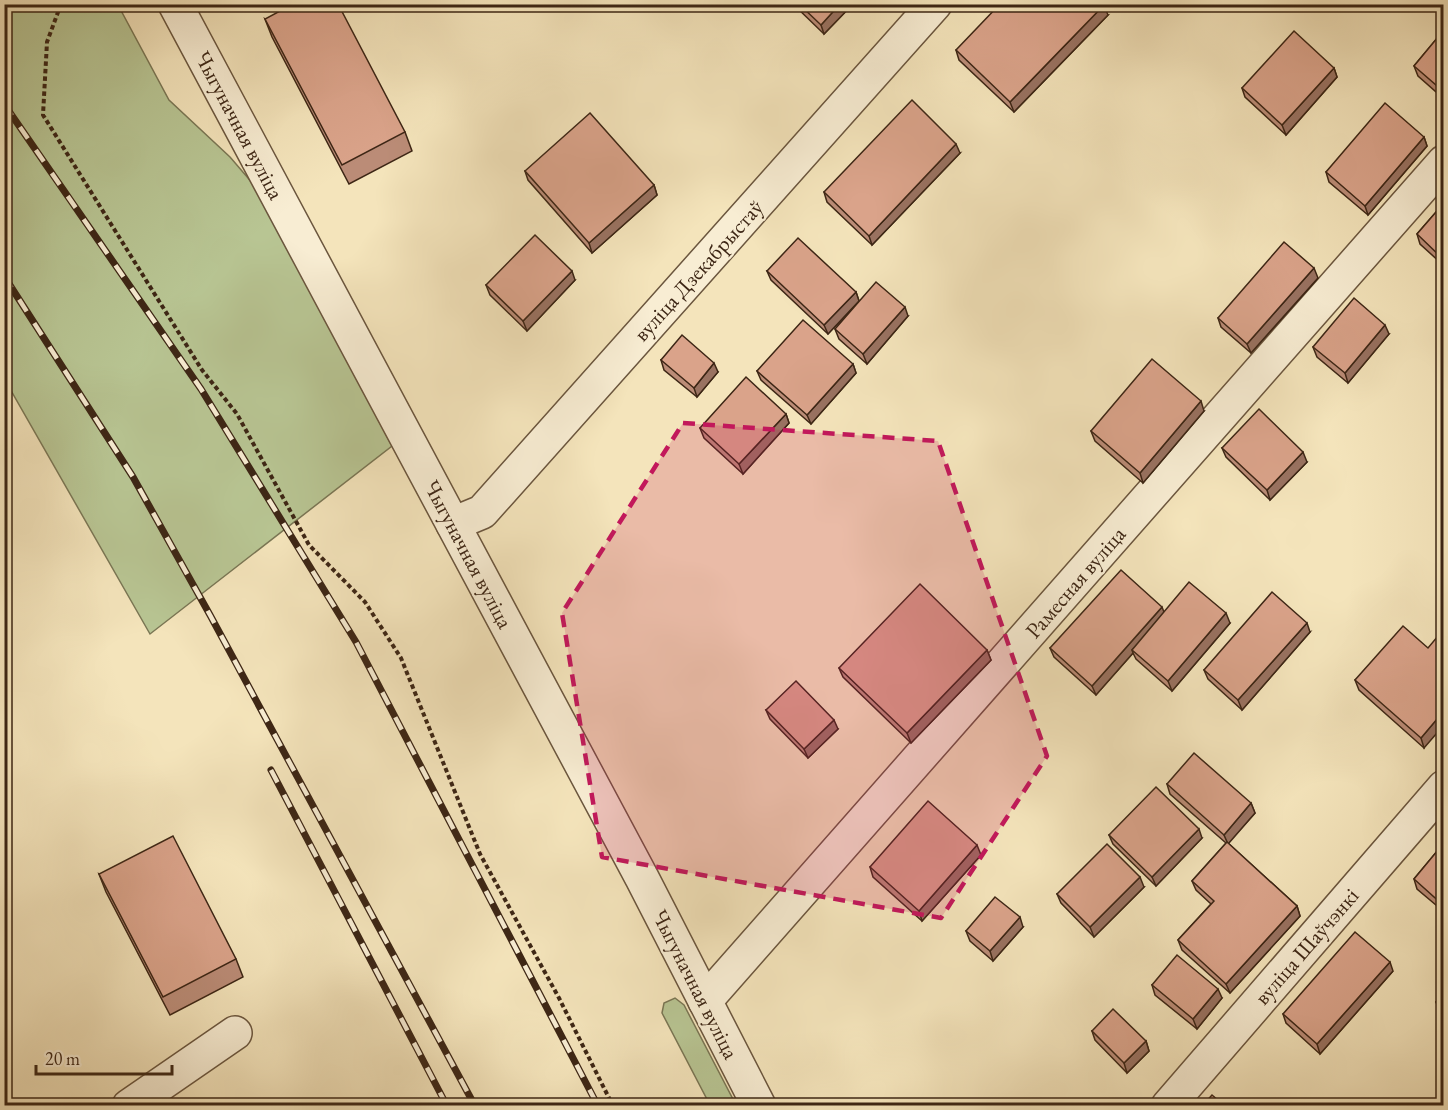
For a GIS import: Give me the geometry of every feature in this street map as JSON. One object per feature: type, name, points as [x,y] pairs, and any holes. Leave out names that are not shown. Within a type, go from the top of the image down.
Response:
[{"type":"street","name":"Чыгуначная вуліца","points":[[175,4],[453,524],[759,1106]]},
{"type":"street","name":"вуліца Дзекабрыстаў","points":[[453,524],[482,512],[935,4]]},
{"type":"street","name":"Рамесная вуліца","points":[[705,1001],[1443,162]]},
{"type":"street","name":"вуліца Шаўчэнкі","points":[[1168,1106],[1443,787]]},
{"type":"street","points":[[129,1106],[236,1033]]},
{"type":"path","points":[[61,4],[47,42],[43,115],[202,370],[237,414],[309,545],[365,602],[401,658],[480,854],[614,1106]]},
{"type":"highlighted area","points":[[683,423],[938,441],[1047,756],[941,918],[602,857],[562,613]]},
{"type":"green space","points":[[4,5],[118,5],[169,100],[230,157],[254,185],[392,446],[150,634],[5,380]]},
{"type":"green space","points":[[675,998],[684,1005],[736,1105],[710,1105],[662,1013],[664,1003]]},
{"type":"building","points":[[293,4],[338,4],[405,132],[342,165],[265,19]]},
{"type":"building","points":[[799,4],[840,4],[821,25]]},
{"type":"building","points":[[1000,4],[1104,5],[1010,102],[956,50]]},
{"type":"building","points":[[1294,31],[1334,68],[1282,125],[1242,88]]},
{"type":"building","points":[[1443,31],[1443,91],[1414,66]]},
{"type":"building","points":[[912,100],[956,144],[869,236],[824,192]]},
{"type":"building","points":[[1385,103],[1424,137],[1365,206],[1326,172]]},
{"type":"building","points":[[590,113],[654,185],[589,243],[525,171]]},
{"type":"building","points":[[1443,204],[1443,259],[1417,234]]},
{"type":"building","points":[[535,235],[572,271],[523,321],[486,285]]},
{"type":"building","points":[[798,238],[856,292],[824,325],[767,271]]},
{"type":"building","points":[[1284,242],[1314,268],[1247,344],[1218,318]]},
{"type":"building","points":[[876,282],[905,307],[863,354],[835,329]]},
{"type":"building","points":[[1354,298],[1385,325],[1345,373],[1313,347]]},
{"type":"building","points":[[803,320],[853,364],[807,415],[757,371]]},
{"type":"building","points":[[682,335],[714,363],[694,388],[661,360]]},
{"type":"building","points":[[1152,359],[1201,401],[1140,473],[1091,431]]},
{"type":"building","points":[[746,377],[786,414],[739,464],[700,428]]},
{"type":"building","points":[[1259,409],[1303,452],[1267,490],[1222,448]]},
{"type":"building","points":[[1121,570],[1162,607],[1092,686],[1050,648]]},
{"type":"building","points":[[1189,582],[1226,613],[1168,681],[1132,650]]},
{"type":"building","points":[[920,584],[987,650],[907,733],[839,668]]},
{"type":"building","points":[[1272,592],[1307,623],[1238,700],[1204,670]]},
{"type":"building","points":[[1403,626],[1428,648],[1443,630],[1443,712],[1421,738],[1355,680]]},
{"type":"building","points":[[796,681],[834,720],[804,749],[766,710]]},
{"type":"building","points":[[1194,753],[1251,803],[1224,835],[1167,784]]},
{"type":"building","points":[[1156,787],[1199,829],[1152,877],[1109,835]]},
{"type":"building","points":[[928,801],[977,845],[919,911],[870,867]]},
{"type":"building","points":[[173,836],[236,959],[163,997],[99,874]]},
{"type":"building","points":[[1227,842],[1297,906],[1226,984],[1178,940],[1214,901],[1192,881]]},
{"type":"building","points":[[1107,844],[1140,877],[1090,927],[1057,894]]},
{"type":"building","points":[[1443,844],[1443,905],[1414,879]]},
{"type":"building","points":[[995,897],[1020,917],[990,951],[966,931]]},
{"type":"building","points":[[1355,932],[1390,962],[1317,1044],[1283,1014]]},
{"type":"building","points":[[1177,955],[1218,989],[1193,1019],[1152,985]]},
{"type":"building","points":[[1443,993],[1443,1009],[1436,1002]]},
{"type":"building","points":[[1113,1009],[1146,1041],[1124,1063],[1092,1031]]},
{"type":"building","points":[[1212,1095],[1225,1106],[1202,1106]]},
{"type":"building","points":[[1041,1099],[1047,1106],[1035,1106]]},
{"type":"railway","points":[[4,104],[201,389],[356,642],[598,1106]]},
{"type":"railway","points":[[4,276],[133,477],[475,1106]]},
{"type":"railway","points":[[271,770],[447,1106]]}]
